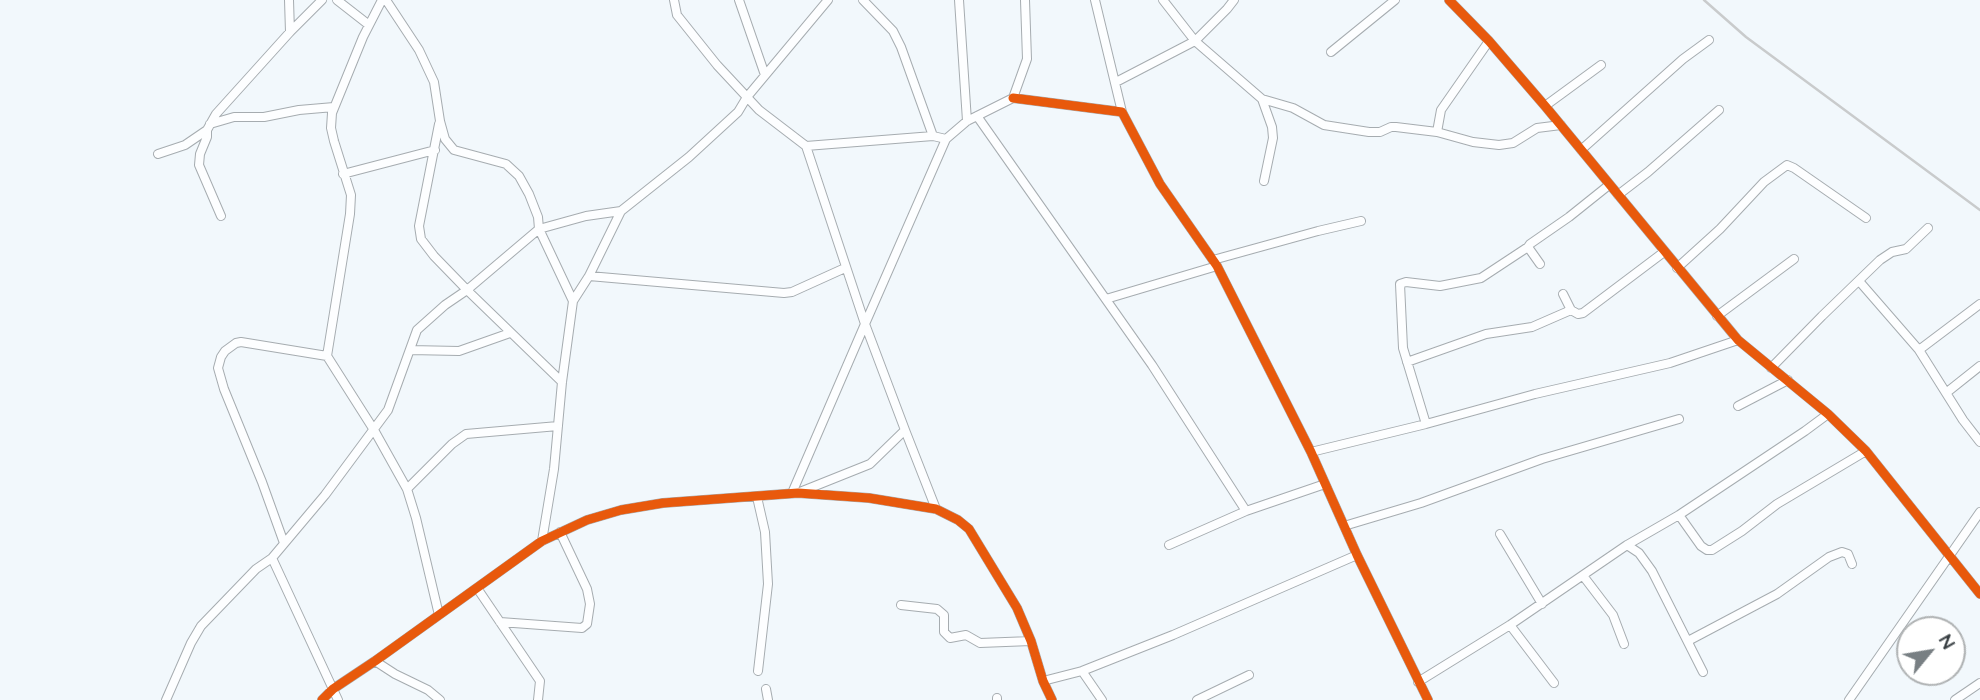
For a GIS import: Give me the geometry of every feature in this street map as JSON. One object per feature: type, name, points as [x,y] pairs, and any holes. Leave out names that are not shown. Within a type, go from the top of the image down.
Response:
[{"type":"street","points":[[289,0],[290,32]]},
{"type":"street","points":[[221,216],[198,159],[209,127],[216,114],[322,0]]},
{"type":"street","points":[[337,0],[369,25]]},
{"type":"street","points":[[439,615],[407,489],[374,430],[327,356],[351,214],[351,195],[331,128],[331,113],[369,25],[384,0],[419,50],[434,82],[445,139],[454,150],[506,164],[519,176],[538,217],[539,229],[573,301]]},
{"type":"street","points":[[674,0],[677,15],[716,65],[773,123],[806,146],[865,324],[936,509]]},
{"type":"street","points":[[739,0],[765,75]]},
{"type":"street","points":[[542,541],[554,468],[573,301],[589,276],[621,211],[738,113],[747,97],[828,0]]},
{"type":"street","points":[[959,0],[967,121]]},
{"type":"street","points":[[1013,98],[1027,59],[1025,0]]},
{"type":"street","points":[[1095,0],[1122,112],[1160,184],[1215,263],[1311,452],[1357,555],[1428,700]]},
{"type":"street","points":[[1163,0],[1195,41],[1262,99],[1293,108],[1324,125],[1380,132],[1396,127],[1437,132],[1473,142],[1499,145],[1513,142],[1537,128],[1561,125]]},
{"type":"street","points":[[1116,82],[1195,41],[1234,0]]},
{"type":"street","points":[[1331,52],[1395,0]]},
{"type":"street","points":[[865,1],[893,31],[933,136]]},
{"type":"street","points":[[1451,1],[1545,106],[1738,341],[1828,414],[1866,451],[1980,594]]},
{"type":"street","points":[[1581,150],[1683,59],[1709,40]]},
{"type":"street","points":[[1437,132],[1441,110],[1489,41]]},
{"type":"street","points":[[1545,106],[1601,65]]},
{"type":"street","points":[[795,493],[946,139],[967,121],[1013,98],[1122,112]]},
{"type":"street","points":[[1262,99],[1273,138],[1264,181]]},
{"type":"street","points":[[158,154],[185,145],[209,127],[234,117],[264,117],[334,107]]},
{"type":"street","points":[[1618,195],[1719,110]]},
{"type":"street","points":[[977,116],[1152,365],[1245,512]]},
{"type":"street","points":[[440,121],[419,226],[421,239],[434,257],[562,382]]},
{"type":"street","points":[[806,146],[933,136],[946,139]]},
{"type":"street","points":[[343,174],[435,150]]},
{"type":"street","points":[[1677,268],[1720,229],[1762,184],[1787,165],[1867,218]]},
{"type":"street","points":[[1426,424],[1403,348],[1400,284],[1406,282],[1440,286],[1481,278],[1528,247],[1609,185]]},
{"type":"street","points":[[166,700],[201,626],[257,569],[272,558],[326,495],[388,410],[417,330],[539,229],[575,218],[621,211]]},
{"type":"street","points":[[1106,299],[1318,231],[1361,221]]},
{"type":"street","points":[[1771,368],[1880,260],[1892,252],[1906,249],[1928,228]]},
{"type":"street","points":[[1528,247],[1540,264]]},
{"type":"street","points":[[1563,293],[1571,310],[1578,314],[1583,313],[1664,252]]},
{"type":"street","points":[[1717,316],[1794,259]]},
{"type":"street","points":[[589,276],[784,293],[792,292],[845,268]]},
{"type":"street","points":[[1859,281],[1919,350],[1980,442]]},
{"type":"street","points":[[1919,350],[1980,304]]},
{"type":"street","points":[[1407,362],[1486,334],[1532,327],[1571,310]]},
{"type":"street","points":[[410,351],[459,351],[510,332]]},
{"type":"street","points":[[1311,452],[1535,394],[1670,363],[1738,341]]},
{"type":"street","points":[[284,543],[218,368],[225,351],[241,342],[327,356]]},
{"type":"street","points":[[1946,393],[1980,366]]},
{"type":"street","points":[[1738,406],[1788,380]]},
{"type":"street","points":[[1418,682],[1510,625],[1828,414]]},
{"type":"street","points":[[1344,526],[1421,503],[1542,459],[1679,419]]},
{"type":"street","points":[[407,489],[452,444],[466,434],[558,426]]},
{"type":"street","points":[[795,493],[870,464],[905,430]]},
{"type":"street","points":[[1679,514],[1701,546],[1712,551],[1777,504],[1866,451]]},
{"type":"street","points":[[1169,545],[1245,512],[1325,484]]},
{"type":"street","points":[[322,700],[333,689],[542,541],[587,520],[621,510],[663,503],[795,493],[869,498],[936,509],[958,520],[969,529],[1017,608],[1031,641],[1042,681],[1052,700]]},
{"type":"street","points":[[757,497],[766,544],[768,584],[758,671]]},
{"type":"street","points":[[1849,700],[1980,512]]},
{"type":"street","points":[[500,622],[582,628],[587,624],[590,616],[589,595],[560,533]]},
{"type":"street","points":[[1500,534],[1542,604]]},
{"type":"street","points":[[1627,545],[1639,553],[1652,570],[1703,672]]},
{"type":"street","points":[[1688,641],[1777,594],[1836,554],[1848,554],[1852,564]]},
{"type":"street","points":[[1042,681],[1082,671],[1357,555]]},
{"type":"street","points":[[272,558],[338,700]]},
{"type":"street","points":[[1584,576],[1613,615],[1624,644]]},
{"type":"street","points":[[477,588],[540,681],[538,700]]},
{"type":"street","points":[[901,604],[937,609],[944,615],[944,632],[950,638],[966,635],[979,643],[1031,641]]},
{"type":"street","points":[[1510,625],[1554,683]]},
{"type":"street","points":[[375,661],[428,690],[440,700]]},
{"type":"street","points":[[1082,671],[1102,700]]},
{"type":"street","points":[[1197,700],[1249,675]]},
{"type":"street","points":[[1955,700],[1980,682]]},
{"type":"street","points":[[766,689],[768,700]]},
{"type":"railway","points":[[1704,0],[1746,37],[1980,210]]},
{"type":"cycle path","points":[[1449,0],[1489,41],[1545,106],[1738,340],[1828,414],[1866,451],[1980,594]]},
{"type":"cycle path","points":[[1013,98],[1122,112],[1160,184],[1217,266],[1311,452],[1357,555],[1428,700]]},
{"type":"cycle path","points":[[322,700],[333,689],[542,541],[587,520],[621,510],[663,503],[798,493],[869,498],[936,509],[958,520],[969,529],[1017,608],[1052,700]]}]
